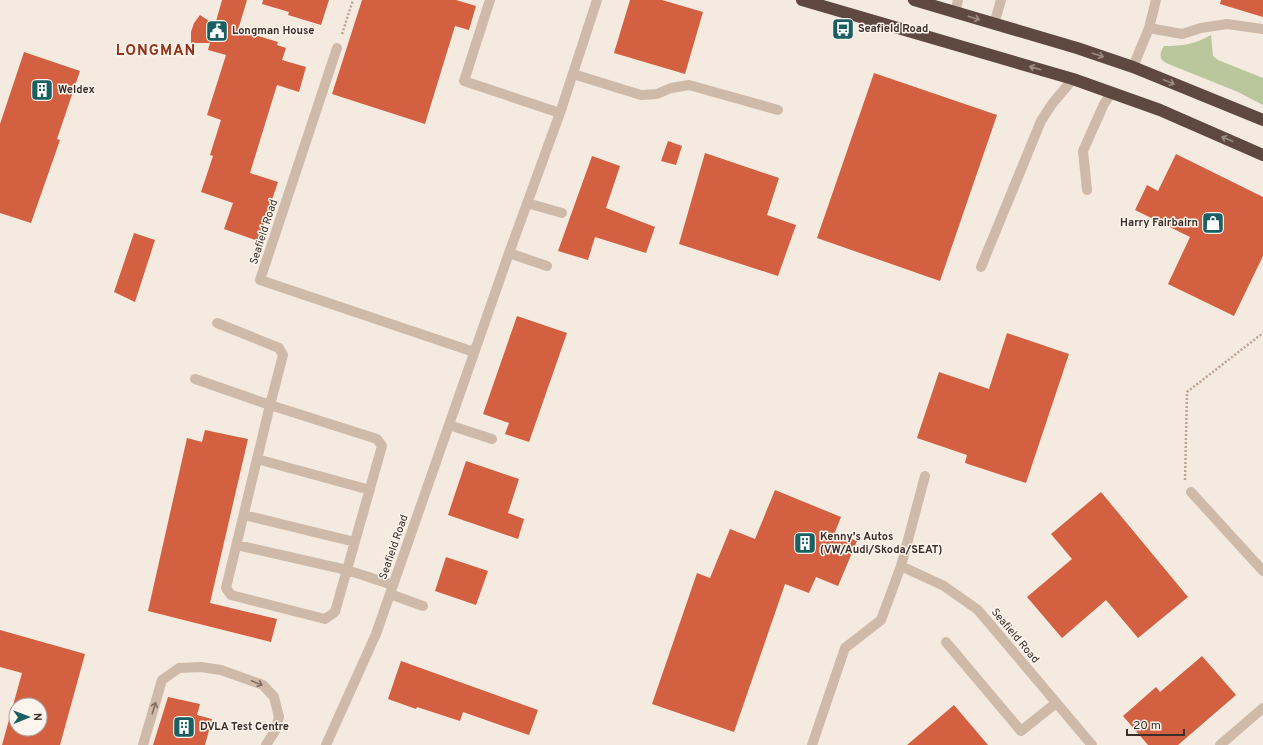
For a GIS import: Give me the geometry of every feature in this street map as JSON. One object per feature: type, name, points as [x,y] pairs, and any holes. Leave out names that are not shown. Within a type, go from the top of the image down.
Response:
[{"type":"highway","points":[[802,0],[1073,79],[1112,92],[1160,110],[1263,155]]},
{"type":"highway","points":[[914,0],[1077,48],[1133,67],[1263,120]]},
{"type":"street","points":[[490,0],[464,81],[560,113]]},
{"type":"street","name":"Seafield Road","points":[[326,745],[376,634],[474,352],[560,113],[598,0]]},
{"type":"street","points":[[955,12],[958,0]]},
{"type":"street","points":[[994,24],[1001,0]]},
{"type":"street","points":[[1133,67],[1149,28],[1156,0]]},
{"type":"street","points":[[1149,28],[1182,34],[1201,28],[1228,24],[1263,29]]},
{"type":"street","name":"Seafield Road","points":[[337,48],[260,280],[474,352]]},
{"type":"street","points":[[573,74],[641,95],[657,94],[671,88],[689,85],[778,110]]},
{"type":"street","points":[[981,267],[1041,120],[1073,79]]},
{"type":"street","points":[[1087,190],[1083,151],[1104,104],[1112,92]]},
{"type":"street","points":[[527,203],[562,213]]},
{"type":"street","points":[[509,253],[547,266]]},
{"type":"street","points":[[195,379],[270,405],[377,439],[382,446],[335,612],[325,619],[231,595],[226,588],[270,405],[283,355],[279,348],[217,323]]},
{"type":"street","points":[[449,425],[492,439]]},
{"type":"street","points":[[257,459],[370,490]]},
{"type":"street","points":[[812,745],[845,648],[881,620],[900,566],[925,476]]},
{"type":"street","points":[[1191,492],[1263,571]]},
{"type":"street","points":[[244,516],[355,542]]},
{"type":"street","points":[[236,545],[347,570],[392,589],[423,606]]},
{"type":"street","name":"Seafield Road","points":[[900,566],[944,586],[978,610],[1092,745]]},
{"type":"street","points":[[946,642],[1021,731],[1056,703]]},
{"type":"street","points":[[143,745],[162,680],[179,668],[201,667],[221,670],[263,685],[274,697],[279,717],[275,731],[266,745]]},
{"type":"street","points":[[1220,745],[1263,708]]},
{"type":"path","points":[[337,48],[353,0]]},
{"type":"path","points":[[1191,492],[1185,479],[1188,392],[1263,333]]},
{"type":"green space","points":[[1211,35],[1213,56],[1218,60],[1263,78],[1263,105],[1238,92],[1166,63],[1162,60],[1161,53],[1164,46],[1189,44],[1200,41]]},
{"type":"building","points":[[222,0],[247,0],[238,30],[278,42],[277,45],[286,48],[282,60],[306,67],[299,92],[277,85],[250,173],[278,182],[258,241],[224,229],[233,203],[201,192],[213,156],[210,155],[221,120],[207,115],[226,55],[208,50],[210,43],[191,43],[191,32],[194,23],[200,15],[215,25]]},
{"type":"building","name":"Longman House","points":[[263,0],[329,0],[321,25],[288,15],[289,12],[262,4]]},
{"type":"building","points":[[362,0],[456,0],[476,6],[469,30],[455,26],[425,124],[332,94]]},
{"type":"building","points":[[630,0],[662,0],[703,12],[685,74],[614,53]]},
{"type":"building","points":[[1221,0],[1263,0],[1263,17],[1220,4]]},
{"type":"building","points":[[24,52],[80,71],[57,139],[60,140],[31,223],[0,213],[0,124]]},
{"type":"building","points":[[874,73],[997,115],[940,281],[817,238]]},
{"type":"building","points":[[668,141],[682,146],[676,165],[661,161]]},
{"type":"building","points":[[705,153],[779,178],[767,215],[796,225],[778,276],[679,244]]},
{"type":"building","name":"Harry Fairbairn","points":[[1176,154],[1263,197],[1263,256],[1234,316],[1168,284],[1190,237],[1135,210],[1147,185],[1158,191]]},
{"type":"building","points":[[592,156],[620,166],[606,208],[655,227],[646,253],[595,237],[588,260],[558,251]]},
{"type":"building","points":[[134,233],[155,240],[135,302],[114,292]]},
{"type":"building","points":[[517,316],[567,333],[529,442],[505,434],[509,423],[483,414]]},
{"type":"building","points":[[1007,333],[1069,354],[1026,483],[965,463],[967,455],[917,438],[939,372],[989,389]]},
{"type":"building","points":[[205,430],[248,439],[210,603],[277,619],[271,642],[148,611],[187,438],[202,442]]},
{"type":"building","points":[[466,461],[519,479],[508,513],[524,519],[518,539],[448,515]]},
{"type":"building","points":[[775,490],[841,517],[835,532],[857,541],[838,586],[816,577],[809,593],[785,584],[734,732],[652,704],[697,573],[710,578],[730,529],[755,539]]},
{"type":"building","points":[[1101,492],[1188,597],[1138,638],[1106,600],[1062,638],[1027,597],[1072,559],[1051,534]]},
{"type":"building","points":[[446,557],[488,571],[476,605],[435,591]]},
{"type":"building","points":[[0,630],[85,654],[60,745],[2,745],[8,723],[8,737],[48,737],[48,697],[15,697],[22,673],[0,667]]},
{"type":"building","points":[[1202,656],[1236,695],[1178,745],[1148,745],[1123,716],[1156,687],[1160,692]]},
{"type":"building","points":[[401,661],[538,710],[529,735],[463,712],[460,721],[417,707],[416,709],[388,699]]},
{"type":"building","name":"DVLA Test Centre","points":[[168,697],[200,704],[197,715],[212,719],[205,745],[153,745]]},
{"type":"building","points":[[954,705],[988,745],[907,745]]},
{"type":"place","name":"Seafield Road","points":[[843,29]]},
{"type":"place","name":"Longman House","points":[[217,31]]},
{"type":"place","name":"Weldex","points":[[42,90]]},
{"type":"place","name":"Harry Fairbairn","points":[[1213,223]]},
{"type":"place","name":"Kenny's Autos (VW/Audi/Skoda/SEAT)","points":[[805,543]]},
{"type":"place","name":"DVLA Test Centre","points":[[184,727]]},
{"type":"district","name":"LONGMAN","points":[[156,51]]}]
